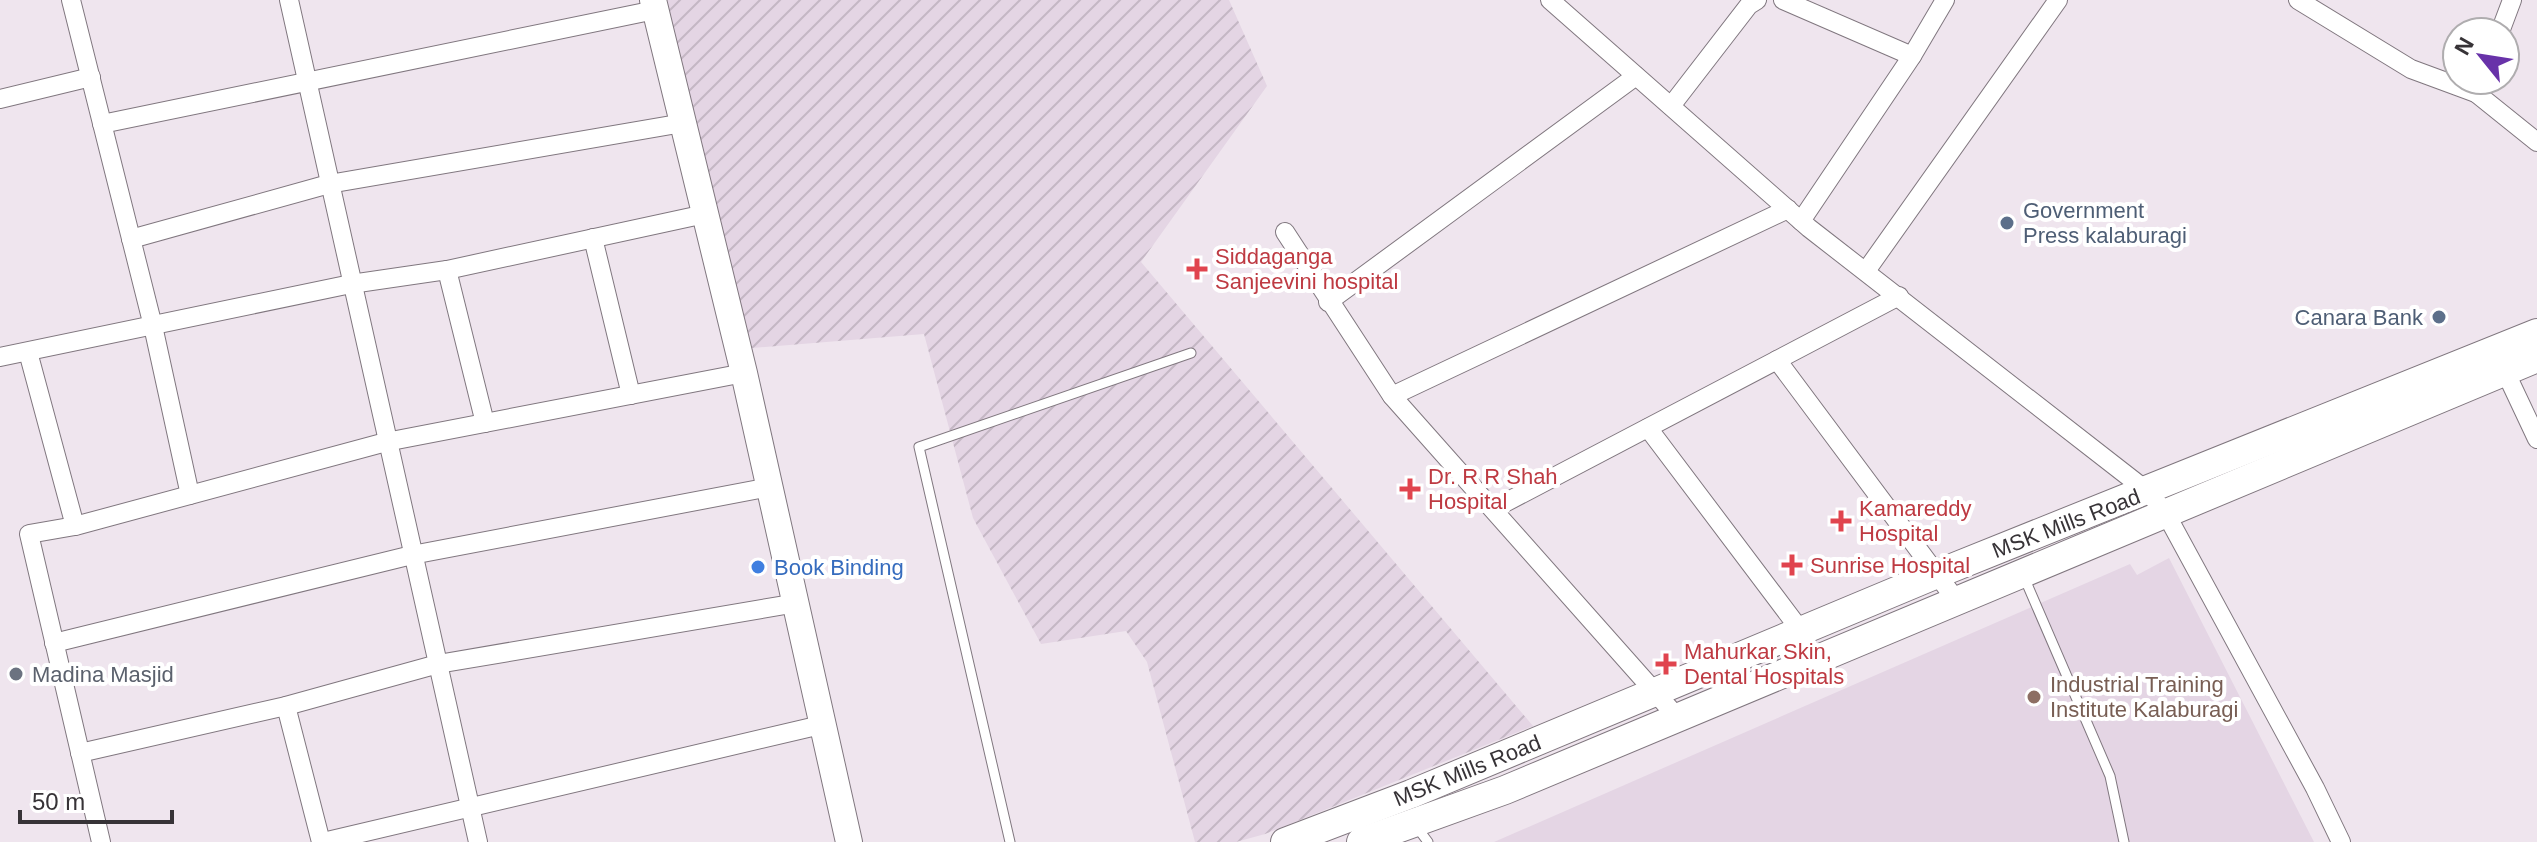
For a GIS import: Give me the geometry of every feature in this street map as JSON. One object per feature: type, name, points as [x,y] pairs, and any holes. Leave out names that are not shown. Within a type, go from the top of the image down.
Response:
[{"type":"main road","name":"MSK Mills Road","points":[[1361,842],[1421,832],[1505,790],[2022,572],[2156,502],[2537,333]]},
{"type":"main road","name":"MSK Mills Road","points":[[1285,842],[1411,794],[1937,574],[2156,502],[2537,358]]},
{"type":"street","points":[[71,0],[153,326],[190,495]]},
{"type":"street","points":[[309,0],[290,4],[478,842]]},
{"type":"street","points":[[1550,0],[1795,215],[2156,502],[2341,842]]},
{"type":"street","points":[[1783,0],[1912,56]]},
{"type":"street","points":[[1392,396],[1795,215],[1912,56],[1945,0]]},
{"type":"street","points":[[1866,271],[2021,57],[2058,0]]},
{"type":"street","points":[[2298,0],[2411,69],[2441,77]]},
{"type":"street","points":[[1671,106],[1750,2]]},
{"type":"street","points":[[102,124],[654,5],[744,373],[849,842]]},
{"type":"street","points":[[1328,302],[1636,76]]},
{"type":"street","points":[[0,99],[91,77]]},
{"type":"street","points":[[2488,96],[2537,142]]},
{"type":"street","points":[[131,239],[329,184],[683,123]]},
{"type":"street","points":[[0,357],[351,284],[447,270],[705,214]]},
{"type":"street","points":[[1285,232],[1392,396],[1677,717]]},
{"type":"street","points":[[593,238],[631,395]]},
{"type":"street","points":[[447,270],[485,423]]},
{"type":"street","points":[[1493,509],[1899,296]]},
{"type":"street","points":[[28,352],[75,526]]},
{"type":"street","points":[[1777,360],[1956,600]]},
{"type":"street","points":[[2505,371],[2537,439]]},
{"type":"street","points":[[101,842],[29,534],[75,526],[386,442],[744,373]]},
{"type":"street","points":[[1648,428],[1801,631]]},
{"type":"street","points":[[54,643],[412,555],[770,487]]},
{"type":"street","points":[[80,753],[286,706],[438,664],[797,603]]},
{"type":"street","points":[[286,706],[322,842],[825,724]]},
{"type":"lane","points":[[1010,842],[919,447],[1191,353]]},
{"type":"lane","points":[[2022,572],[2110,776],[2124,842]]},
{"type":"shaded area","points":[[663,0],[1229,0],[1267,86],[1141,262],[1533,726],[1265,834],[1236,842],[1195,842],[1147,662],[1126,631],[1041,644],[973,518],[924,334],[752,348]]},
{"type":"shaded area","name":"Industrial Training Institute Kalaburagi","points":[[2169,558],[2314,842],[1494,842],[2130,564],[2137,575]]},
{"type":"place","name":"Government Press kalaburagi","points":[[2007,223]]},
{"type":"place","name":"Siddaganga Sanjeevini hospital","points":[[1197,269]]},
{"type":"place","name":"Canara Bank","points":[[2439,317]]},
{"type":"place","name":"Dr. R R Shah Hospital","points":[[1410,489]]},
{"type":"place","name":"Kamareddy Hospital","points":[[1841,521]]},
{"type":"place","name":"Sunrise Hospital","points":[[1792,565]]},
{"type":"place","name":"Book Binding","points":[[758,567]]},
{"type":"place","name":"Mahurkar Skin, Dental Hospitals","points":[[1666,664]]},
{"type":"place","name":"Madina Masjid","points":[[16,674]]},
{"type":"place","name":"Industrial Training Institute Kalaburagi","points":[[2034,697]]}]
